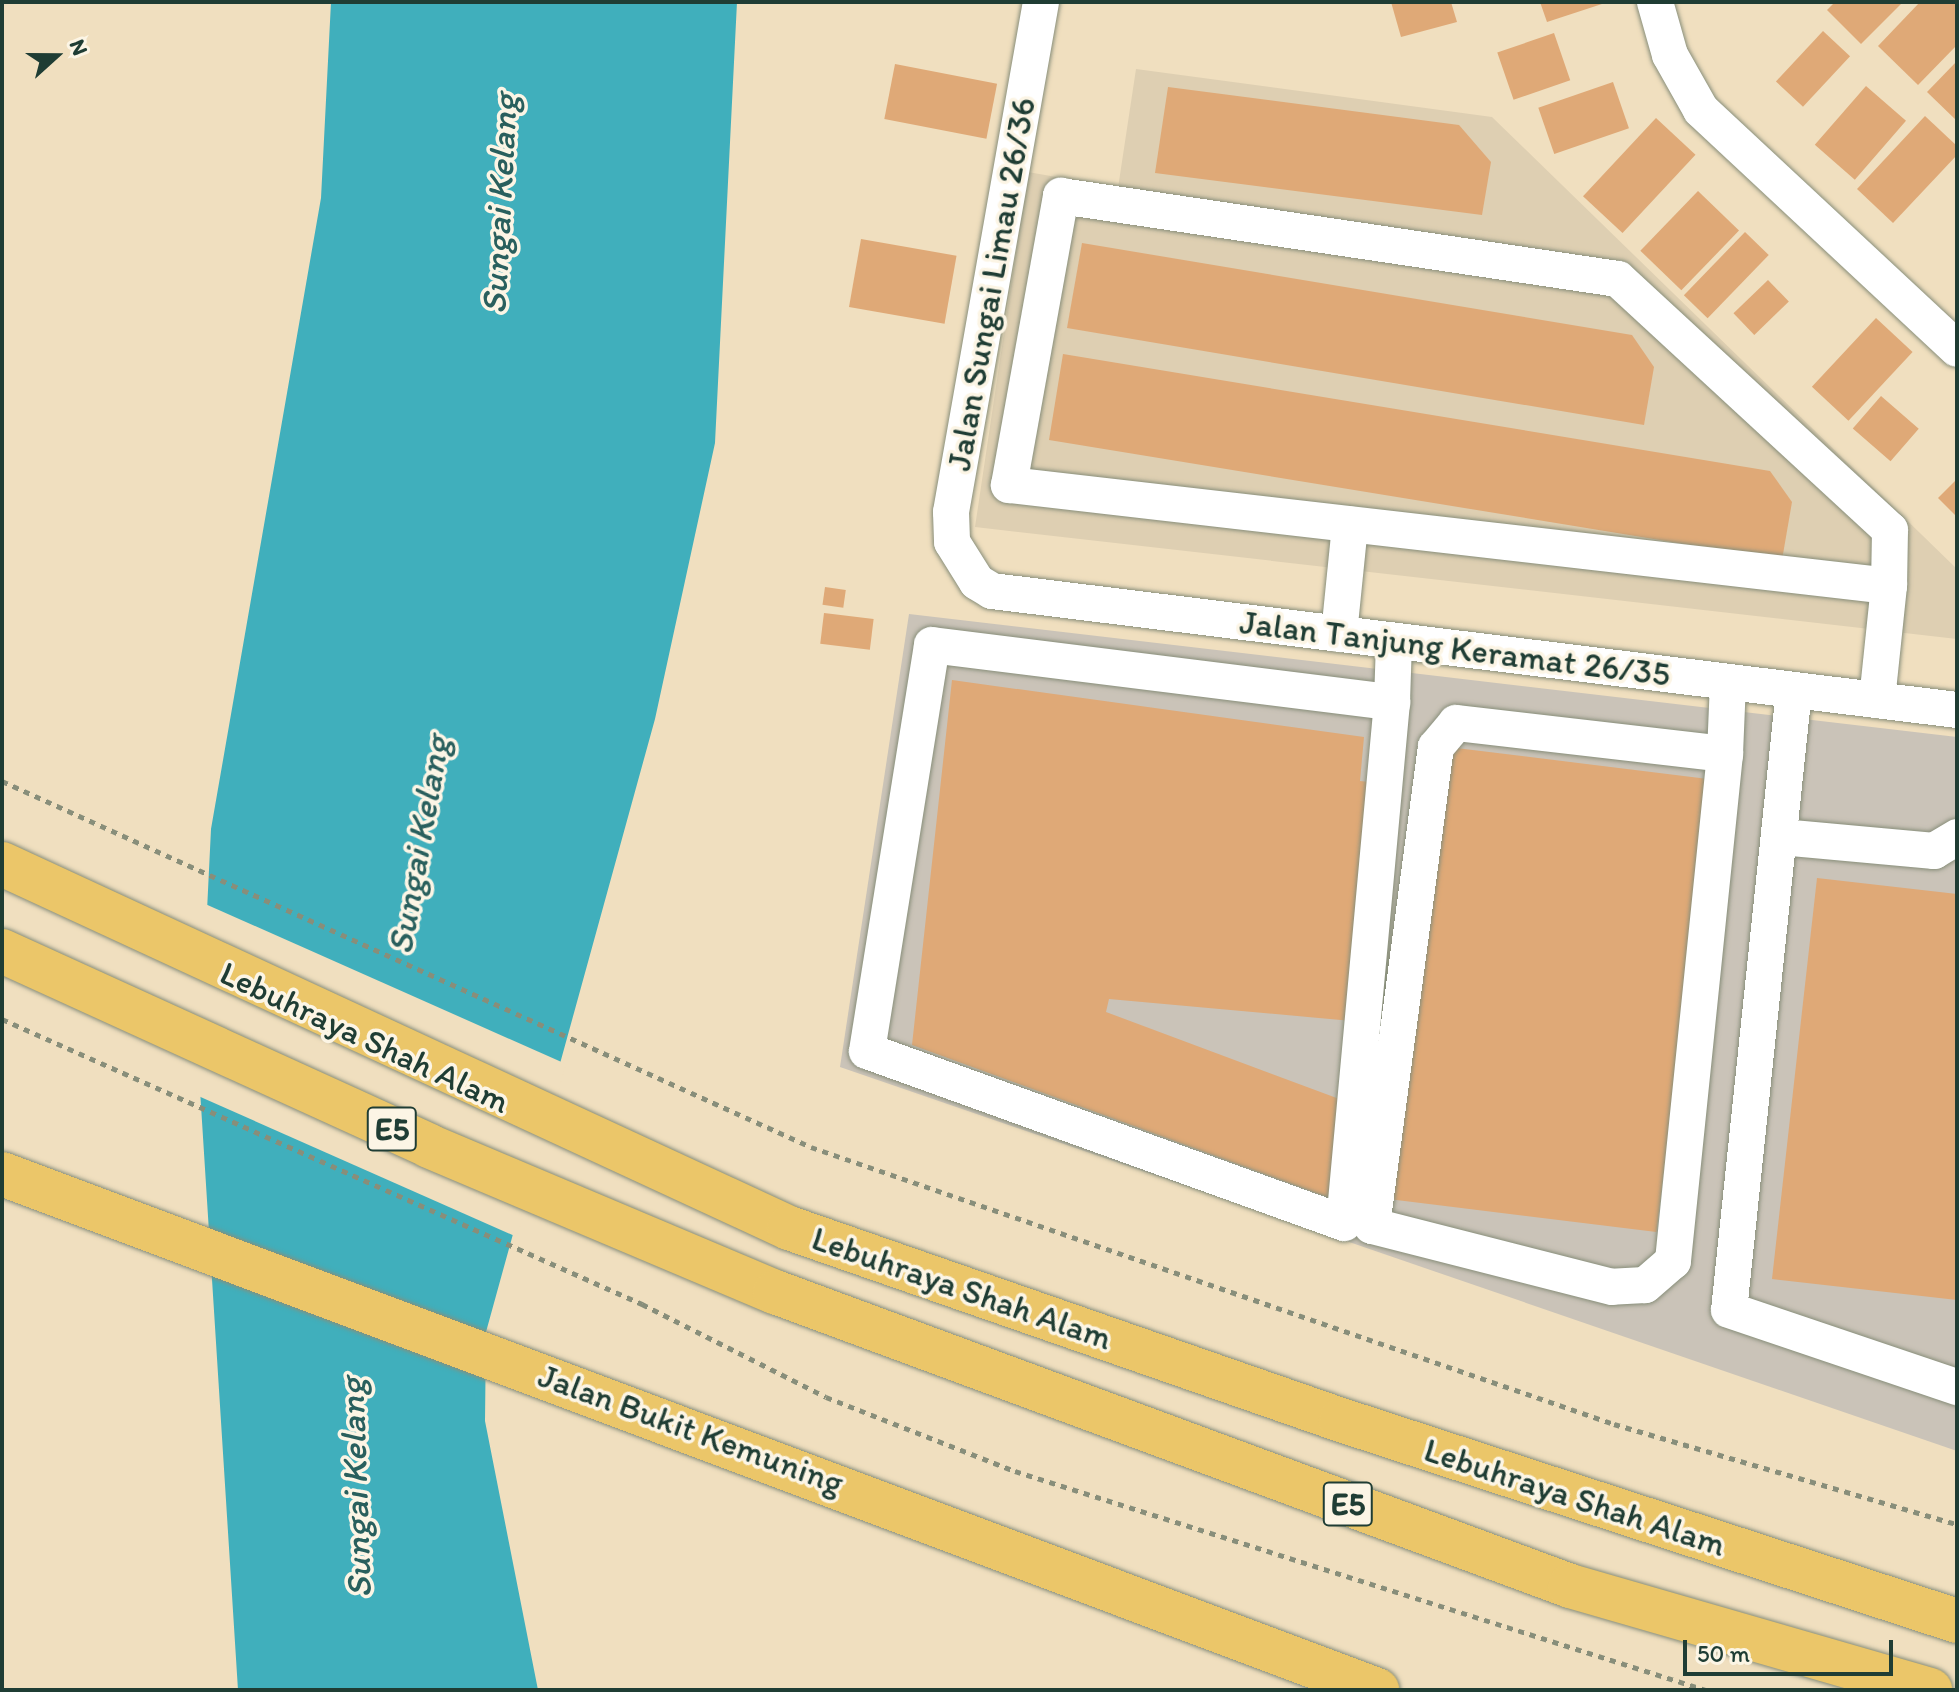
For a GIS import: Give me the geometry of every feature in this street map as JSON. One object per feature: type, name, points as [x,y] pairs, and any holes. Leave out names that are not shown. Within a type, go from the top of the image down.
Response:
[{"type":"main road","name":"Lebuhraya Shah Alam","points":[[2,864],[60,895],[789,1228],[1876,1597],[1957,1621]]},
{"type":"main road","name":"Lebuhraya Shah Alam","points":[[8,954],[429,1146],[775,1292],[1570,1586],[1930,1690]]},
{"type":"main road","name":"Jalan Bukit Kemuning","points":[[2,1174],[742,1447],[1377,1690]]},
{"type":"main road","points":[[1876,1597],[1957,1608]]},
{"type":"street","name":"Jalan Sungai Limau 26/36","points":[[961,565],[951,512],[1041,2]]},
{"type":"street","points":[[1655,2],[1670,55],[1701,110],[1957,349]]},
{"type":"street","points":[[1009,186],[1618,279],[1890,530],[1889,586],[1877,700]]},
{"type":"street","points":[[1061,196],[1009,485],[1889,586]]},
{"type":"street","points":[[1362,527],[1365,637],[1392,702],[1344,1223],[867,1051],[932,645],[1392,702]]},
{"type":"street","name":"Jalan Tanjung Keramat 26/35","points":[[961,565],[992,591],[1957,710]]},
{"type":"street","points":[[1725,754],[1456,723],[1436,747],[1372,1226],[1612,1287],[1645,1285],[1673,1261],[1725,754],[1728,682]]},
{"type":"street","points":[[1794,690],[1729,1310],[1957,1387]]},
{"type":"street","points":[[1781,837],[1934,851],[1957,837]]},
{"type":"path","points":[[2,781],[756,1124],[1439,1366],[1790,1481],[1957,1524]]},
{"type":"path","points":[[2,1019],[642,1304],[826,1397],[1015,1471],[1706,1690]]},
{"type":"shaded area","points":[[1136,69],[1492,117],[1957,569],[1957,639],[975,527],[1028,172],[1118,188]]},
{"type":"shaded area","points":[[909,614],[1957,737],[1957,1451],[840,1067]]},
{"type":"water","name":"Sungai Kelang","points":[[331,2],[737,2],[715,443],[655,719],[486,1332],[485,1421],[538,1690],[238,1690],[199,1074],[211,829],[321,198]]},
{"type":"pier","points":[[203,903],[566,1064],[517,1237],[196,1095]]},
{"type":"building","points":[[1391,2],[1451,2],[1457,22],[1401,37]]},
{"type":"building","points":[[1540,2],[1605,2],[1605,3],[1547,22]]},
{"type":"building","points":[[1835,2],[1903,2],[1861,44],[1827,10]]},
{"type":"building","points":[[1920,2],[1957,2],[1957,45],[1918,85],[1878,46]]},
{"type":"building","points":[[1823,31],[1850,56],[1803,107],[1776,81]]},
{"type":"building","points":[[1554,33],[1570,80],[1514,100],[1497,53]]},
{"type":"building","points":[[1957,61],[1957,121],[1927,92]]},
{"type":"building","points":[[895,64],[997,84],[986,139],[884,119]]},
{"type":"building","points":[[1613,82],[1629,128],[1554,154],[1538,108]]},
{"type":"building","points":[[1866,86],[1906,121],[1855,180],[1815,145]]},
{"type":"building","points":[[1168,87],[1459,125],[1491,162],[1482,215],[1155,173]]},
{"type":"building","points":[[1925,116],[1957,146],[1957,155],[1893,223],[1857,189]]},
{"type":"building","points":[[1656,118],[1695,155],[1623,233],[1583,196]]},
{"type":"building","points":[[1698,191],[1739,231],[1681,290],[1640,251]]},
{"type":"building","points":[[1745,232],[1769,255],[1708,318],[1684,295]]},
{"type":"building","points":[[861,239],[957,256],[945,324],[849,307]]},
{"type":"building","points":[[1082,243],[1632,335],[1654,367],[1644,425],[1067,328]]},
{"type":"building","points":[[1768,280],[1789,302],[1754,335],[1733,313]]},
{"type":"building","points":[[1876,318],[1913,352],[1848,421],[1812,387]]},
{"type":"building","points":[[1063,354],[1770,471],[1792,502],[1782,560],[1049,440]]},
{"type":"building","points":[[1881,396],[1919,429],[1891,461],[1853,428]]},
{"type":"building","points":[[1957,479],[1957,517],[1938,498]]},
{"type":"building","points":[[825,587],[846,590],[843,608],[822,605]]},
{"type":"building","points":[[824,613],[874,619],[870,650],[820,644]]},
{"type":"building","points":[[952,680],[1364,737],[1360,781],[1379,783],[1352,1021],[1109,999],[1106,1012],[1342,1100],[1330,1198],[912,1045]]},
{"type":"building","points":[[1448,747],[1712,779],[1656,1232],[1392,1200]]},
{"type":"building","points":[[1817,878],[1957,894],[1957,1300],[1772,1279]]}]
